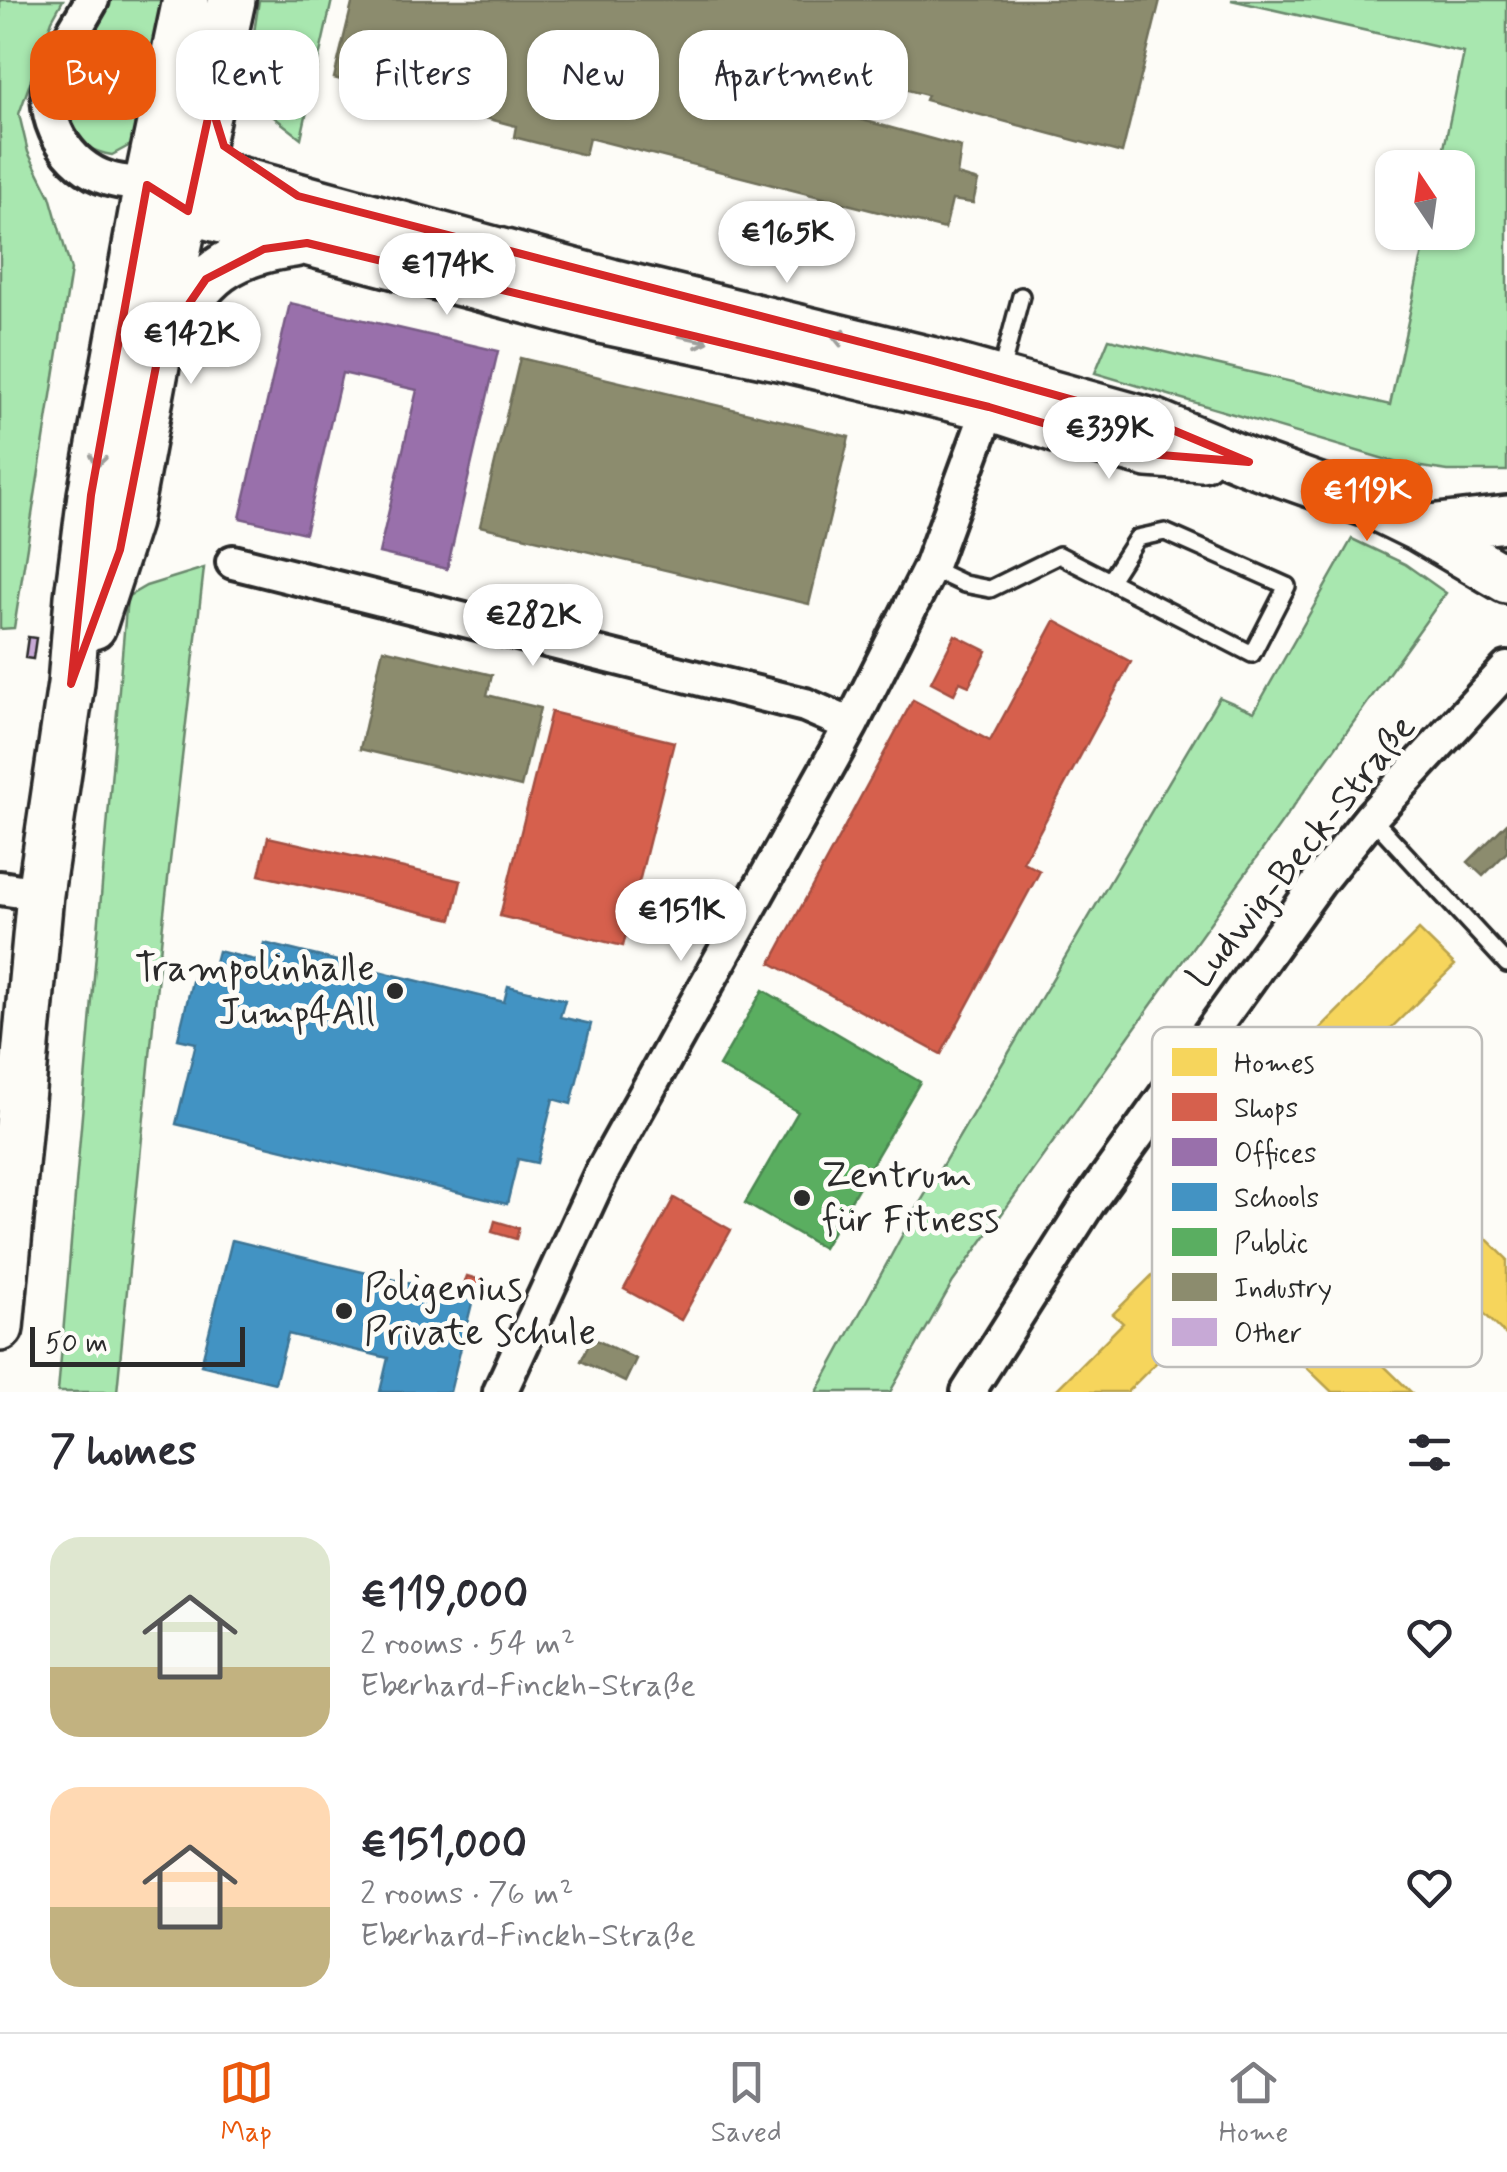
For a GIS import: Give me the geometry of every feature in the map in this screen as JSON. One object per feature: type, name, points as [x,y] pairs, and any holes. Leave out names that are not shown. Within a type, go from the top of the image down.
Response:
[{"type":"street","points":[[92,0],[52,75],[47,110],[62,144],[82,165],[107,179],[193,190],[298,196],[994,393]]},
{"type":"street","points":[[71,684],[91,495],[147,185],[186,0]]},
{"type":"street","points":[[226,30],[232,0]]},
{"type":"street","points":[[0,1328],[20,891],[71,684],[120,550],[208,120]]},
{"type":"street","points":[[213,120],[224,146],[258,175],[298,196]]},
{"type":"street","points":[[193,190],[307,243],[605,321],[783,358],[1156,424],[1249,462],[1346,494],[1420,528],[1507,580]]},
{"type":"street","points":[[160,346],[196,290],[226,262],[264,248],[307,243]]},
{"type":"street","points":[[500,1392],[600,1174],[851,726],[930,568],[994,393]]},
{"type":"street","points":[[1420,528],[1507,519]]},
{"type":"street","points":[[233,562],[805,705],[851,726]]},
{"type":"street","name":"Ludwig-Beck-Straße","points":[[1213,1027],[1318,883],[1371,818],[1507,669]]},
{"type":"street","name":"Ludwig-Beck-Straße","points":[[968,1392],[1025,1298],[1152,1112]]},
{"type":"lane","points":[[994,393],[1020,296]]},
{"type":"lane","points":[[930,568],[964,584],[990,589],[1060,555],[1252,654],[1287,586],[1165,532],[1136,538],[1110,580]]},
{"type":"lane","points":[[1371,818],[1507,964]]},
{"type":"highlighted area","points":[[211,104],[224,146],[298,196],[930,360],[1156,423],[1249,462],[1148,454],[989,407],[307,243],[264,249],[206,279],[160,346],[120,550],[71,684],[91,495],[147,185],[188,211]]},
{"type":"green space","points":[[0,0],[63,0],[48,30],[30,30],[30,83],[19,114],[28,152],[50,196],[71,270],[14,628],[0,629]]},
{"type":"green space","points":[[102,0],[179,0],[156,93],[156,30],[86,30]]},
{"type":"green space","points":[[259,0],[332,0],[319,58],[319,30],[254,30]]},
{"type":"green space","points":[[1231,0],[1507,0],[1507,471],[1448,471],[1401,464],[1095,373],[1109,339],[1390,405],[1423,250],[1475,250],[1475,150],[1444,150],[1464,53]]},
{"type":"green space","points":[[66,120],[149,120],[145,137],[112,155],[89,148]]},
{"type":"green space","points":[[278,120],[305,120],[301,138]]},
{"type":"green space","points":[[1352,539],[1405,564],[1446,593],[953,1282],[890,1392],[817,1392],[917,1208],[1219,697],[1254,712]]},
{"type":"green space","points":[[204,568],[164,913],[117,1392],[58,1392],[127,597],[146,586]]},
{"type":"building: Homes","points":[[1419,930],[1455,965],[1392,1027],[1321,1027]]},
{"type":"building: Homes","points":[[1482,1234],[1507,1259],[1507,1336],[1482,1311]]},
{"type":"building: Homes","points":[[1152,1275],[1152,1367],[1127,1392],[1054,1392],[1123,1323],[1113,1314]]},
{"type":"building: Homes","points":[[1306,1367],[1385,1367],[1411,1392],[1332,1392]]},
{"type":"building: Shops","points":[[1055,621],[1131,662],[1023,862],[1040,871],[941,1054],[771,963],[913,700],[990,741]]},
{"type":"building: Shops","points":[[955,635],[987,651],[969,686],[960,682],[954,694],[931,682]]},
{"type":"building: Shops","points":[[551,712],[674,742],[623,946],[500,916]]},
{"type":"building: Shops","points":[[268,837],[461,881],[452,919],[259,875]]},
{"type":"building: Shops","points":[[674,1198],[731,1230],[681,1320],[624,1289]]},
{"type":"building: Shops","points":[[495,1221],[519,1228],[516,1239],[492,1232]]},
{"type":"building: Shops","points":[[467,1276],[491,1283],[487,1294],[463,1287]]},
{"type":"building: Offices","points":[[290,303],[498,351],[447,569],[379,553],[417,390],[342,373],[305,533],[240,518]]},
{"type":"building: Schools","points":[[264,943],[504,1002],[508,986],[565,1000],[560,1017],[591,1024],[571,1104],[553,1099],[537,1163],[518,1159],[507,1204],[176,1124],[196,1043],[178,1039],[195,969],[212,974],[218,951],[259,961]]},
{"type":"building: Schools","points":[[232,1240],[473,1299],[450,1392],[380,1392],[388,1358],[288,1334],[275,1383],[201,1365]]},
{"type":"building: Public","points":[[763,990],[920,1082],[823,1248],[745,1203],[798,1112],[719,1066]]},
{"type":"building: Industry","points":[[353,0],[1160,0],[1122,153],[925,100],[927,95],[908,90],[908,30],[679,30],[679,120],[862,120],[961,147],[957,175],[978,181],[973,203],[952,200],[945,229],[589,138],[585,155],[514,137],[516,126],[493,120],[507,120],[507,30],[346,30]]},
{"type":"building: Industry","points":[[520,358],[849,437],[809,604],[480,526]]},
{"type":"building: Industry","points":[[383,649],[492,675],[487,695],[540,708],[521,787],[360,749]]},
{"type":"building: Industry","points":[[1507,823],[1507,852],[1483,876],[1468,862]]},
{"type":"building: Industry","points":[[592,1338],[636,1359],[625,1382],[581,1361]]},
{"type":"building: Other","points":[[28,637],[36,638],[33,659],[25,658]]},
{"type":"place","name":"Trampolinhalle Jump4All","points":[[395,991]]},
{"type":"place","name":"Zentrum für Fitness","points":[[802,1198]]},
{"type":"place","name":"Poligenius Private Schule","points":[[344,1311]]}]
